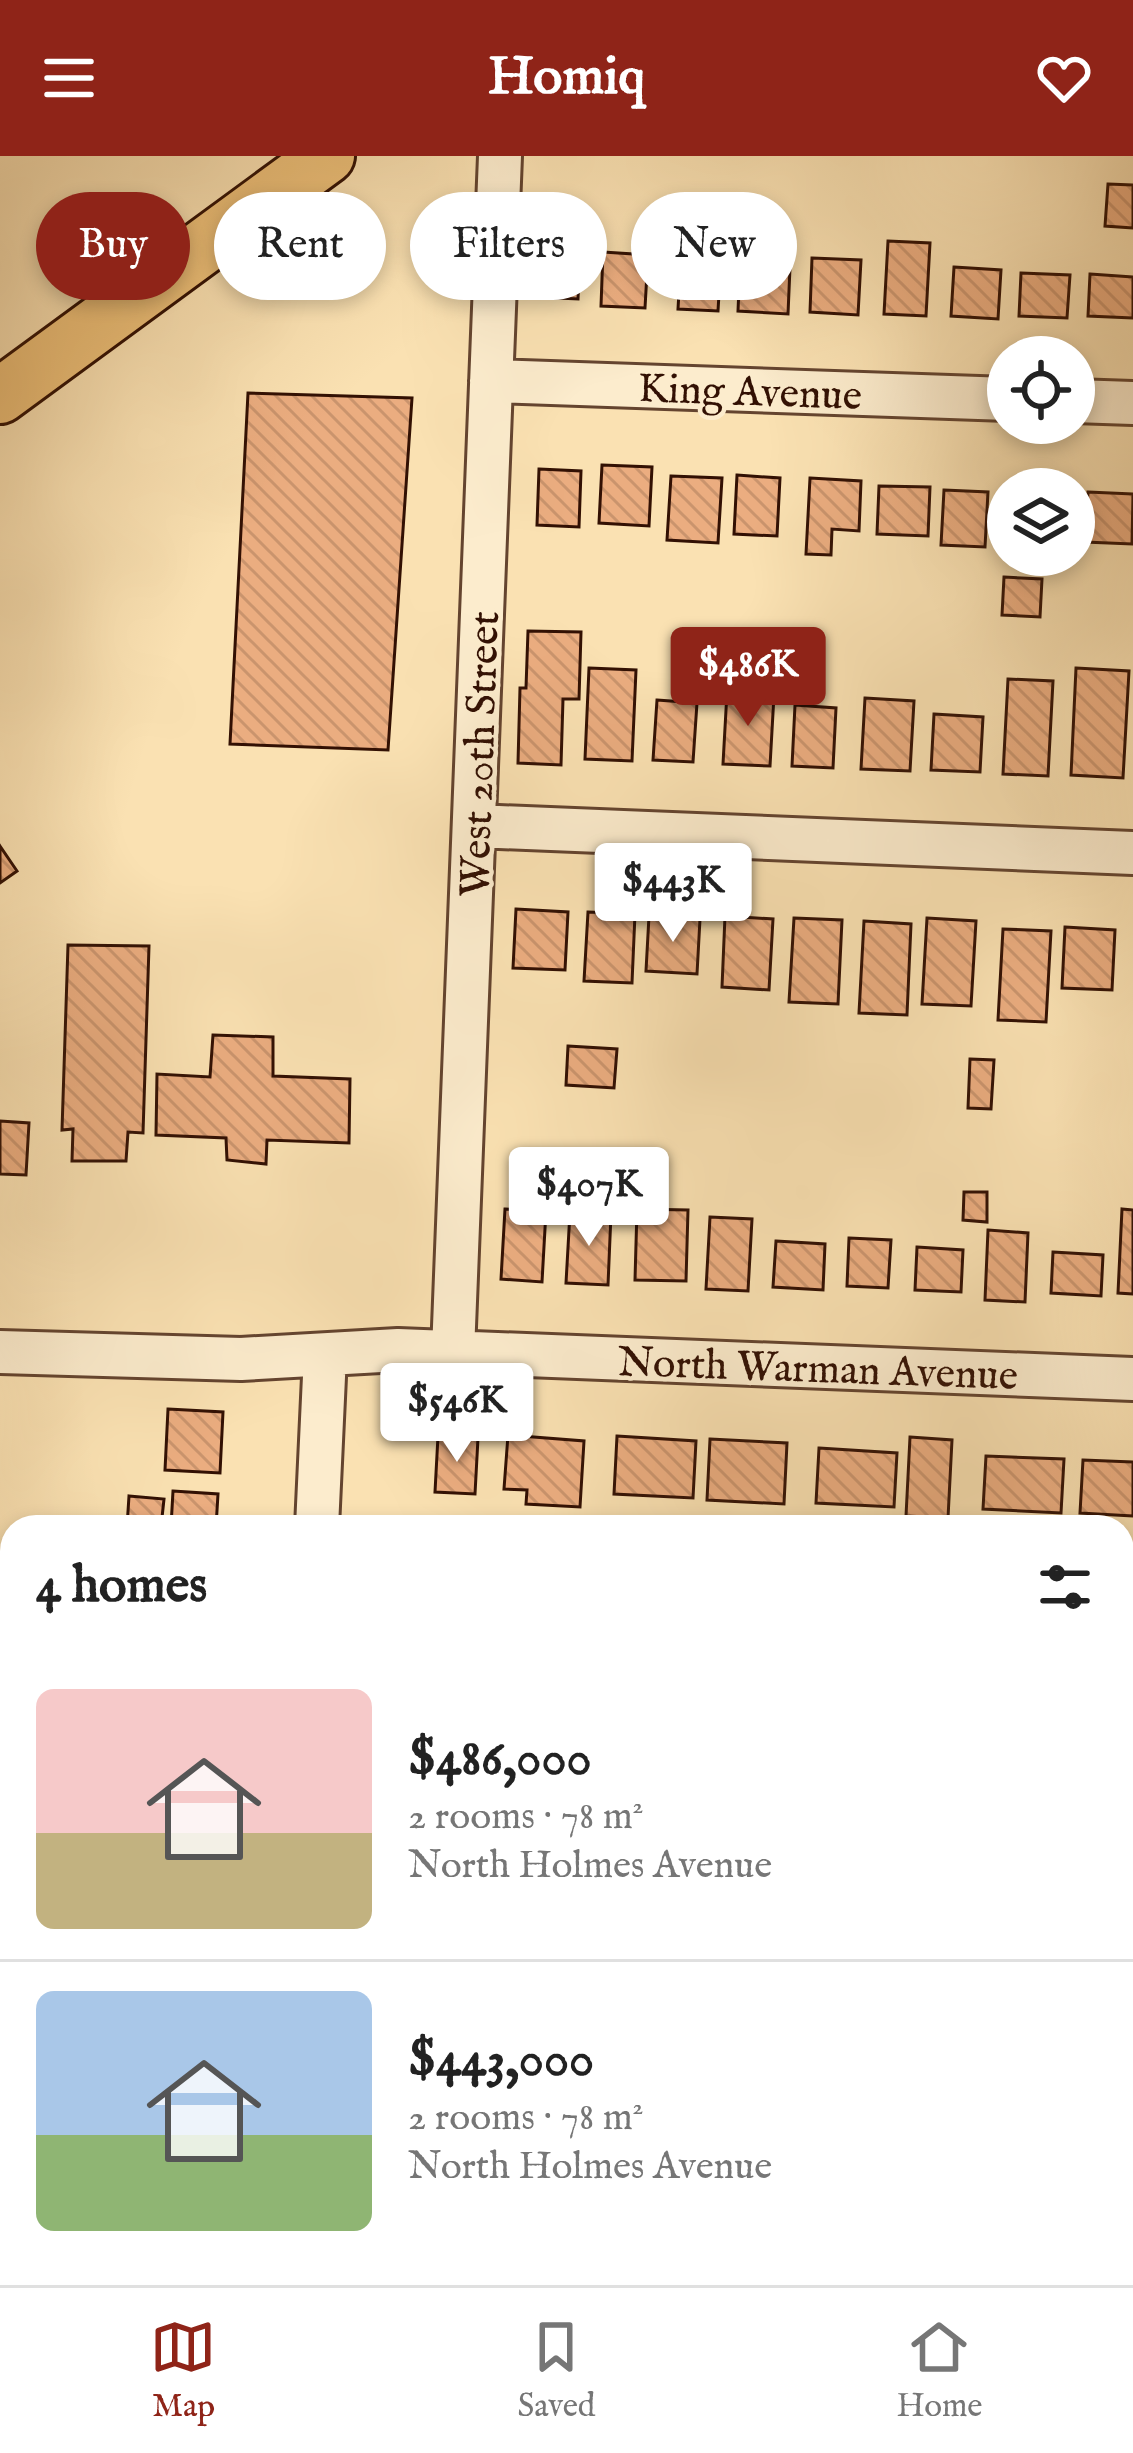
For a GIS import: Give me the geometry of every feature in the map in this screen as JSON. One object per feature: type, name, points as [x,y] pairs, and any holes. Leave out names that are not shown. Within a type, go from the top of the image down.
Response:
[{"type":"main road","points":[[0,396],[327,156]]},
{"type":"street","name":"West 20th Street","points":[[453,1352],[500,156]]},
{"type":"street","name":"King Avenue","points":[[491,381],[987,398]]},
{"type":"street","points":[[1095,402],[1133,403]]},
{"type":"street","points":[[476,826],[1133,853]]},
{"type":"street","name":"North Warman Avenue","points":[[0,1352],[139,1358],[398,1350],[1133,1379]]},
{"type":"street","points":[[317,1515],[325,1355]]},
{"type":"building","points":[[1108,184],[1133,185],[1133,228],[1105,226]]},
{"type":"building","points":[[888,241],[930,243],[926,316],[884,314]]},
{"type":"building","points":[[607,252],[631,254],[631,300],[645,300],[645,308],[601,306],[601,300],[607,300]]},
{"type":"building","points":[[812,258],[861,260],[858,315],[810,312]]},
{"type":"building","points":[[954,267],[1001,270],[998,319],[951,316]]},
{"type":"building","points":[[1021,273],[1070,275],[1067,318],[1019,316]]},
{"type":"building","points":[[1090,274],[1133,277],[1133,318],[1088,316]]},
{"type":"building","points":[[679,300],[719,300],[718,311],[678,309]]},
{"type":"building","points":[[738,300],[789,300],[788,314],[738,311]]},
{"type":"building","points":[[248,393],[412,398],[388,750],[230,744]]},
{"type":"building","points":[[602,465],[652,467],[649,526],[599,523]]},
{"type":"building","points":[[539,469],[581,471],[579,527],[537,525]]},
{"type":"building","points":[[737,475],[780,478],[777,536],[734,534]]},
{"type":"building","points":[[671,476],[722,478],[718,543],[667,540]]},
{"type":"building","points":[[810,478],[861,481],[859,531],[832,529],[831,555],[806,554]]},
{"type":"building","points":[[879,486],[930,487],[928,536],[877,534]]},
{"type":"building","points":[[944,490],[987,492],[985,547],[941,545]]},
{"type":"building","points":[[1095,492],[1133,494],[1132,544],[1095,542]]},
{"type":"building","points":[[1004,577],[1042,579],[1040,617],[1002,615]]},
{"type":"building","points":[[528,631],[581,632],[579,699],[563,699],[561,765],[518,763],[520,688],[526,688]]},
{"type":"building","points":[[589,668],[636,670],[632,761],[585,759]]},
{"type":"building","points":[[1076,668],[1129,671],[1123,778],[1071,775]]},
{"type":"building","points":[[1008,679],[1053,681],[1048,776],[1003,774]]},
{"type":"building","points":[[727,692],[774,695],[770,766],[723,764]]},
{"type":"building","points":[[865,698],[914,701],[910,771],[861,769]]},
{"type":"building","points":[[657,700],[697,703],[693,762],[653,760]]},
{"type":"building","points":[[795,705],[836,708],[833,768],[792,766]]},
{"type":"building","points":[[934,714],[983,717],[980,772],[931,770]]},
{"type":"building","points":[[0,846],[17,871],[0,883]]},
{"type":"building","points":[[516,909],[568,912],[565,970],[513,968]]},
{"type":"building","points":[[588,912],[635,914],[632,983],[584,981]]},
{"type":"building","points":[[649,916],[700,919],[697,974],[646,971]]},
{"type":"building","points":[[725,916],[773,919],[769,990],[722,987]]},
{"type":"building","points":[[794,918],[842,920],[838,1004],[789,1002]]},
{"type":"building","points":[[927,918],[976,921],[971,1006],[922,1004]]},
{"type":"building","points":[[864,921],[911,924],[907,1015],[859,1013]]},
{"type":"building","points":[[1065,927],[1115,930],[1112,990],[1062,988]]},
{"type":"building","points":[[1003,929],[1051,931],[1046,1022],[998,1020]]},
{"type":"building","points":[[68,945],[149,946],[143,1133],[128,1132],[126,1161],[72,1161],[73,1129],[62,1130]]},
{"type":"building","points":[[213,1035],[273,1037],[273,1076],[350,1079],[349,1143],[267,1140],[266,1164],[227,1160],[226,1138],[156,1135],[157,1074],[210,1077]]},
{"type":"building","points":[[568,1046],[617,1049],[614,1088],[566,1085]]},
{"type":"building","points":[[970,1059],[994,1060],[991,1109],[968,1108]]},
{"type":"building","points":[[0,1121],[29,1123],[26,1175],[0,1174]]},
{"type":"building","points":[[601,1149],[626,1150],[624,1184],[599,1183]]},
{"type":"building","points":[[964,1192],[987,1192],[987,1222],[963,1220]]},
{"type":"building","points":[[505,1209],[546,1211],[542,1282],[501,1279]]},
{"type":"building","points":[[637,1209],[688,1210],[686,1281],[635,1280]]},
{"type":"building","points":[[1122,1209],[1133,1210],[1133,1294],[1118,1293]]},
{"type":"building","points":[[570,1212],[611,1214],[608,1285],[566,1283]]},
{"type":"building","points":[[710,1217],[752,1219],[748,1291],[706,1289]]},
{"type":"building","points":[[988,1230],[1028,1233],[1025,1302],[985,1300]]},
{"type":"building","points":[[849,1238],[891,1240],[888,1288],[847,1286]]},
{"type":"building","points":[[776,1241],[825,1244],[823,1290],[773,1287]]},
{"type":"building","points":[[917,1247],[963,1250],[961,1292],[915,1290]]},
{"type":"building","points":[[1053,1252],[1103,1255],[1101,1296],[1051,1293]]},
{"type":"building","points":[[168,1409],[223,1412],[220,1473],[165,1470]]},
{"type":"building","points":[[508,1435],[584,1441],[580,1507],[526,1504],[527,1490],[504,1489]]},
{"type":"building","points":[[438,1436],[478,1438],[475,1494],[435,1492]]},
{"type":"building","points":[[617,1436],[696,1441],[693,1498],[614,1494]]},
{"type":"building","points":[[910,1437],[952,1440],[948,1515],[906,1515]]},
{"type":"building","points":[[710,1439],[787,1443],[784,1504],[707,1500]]},
{"type":"building","points":[[819,1448],[897,1453],[894,1507],[816,1503]]},
{"type":"building","points":[[986,1456],[1064,1459],[1061,1513],[983,1509]]},
{"type":"building","points":[[1083,1460],[1133,1462],[1133,1515],[1080,1513]]},
{"type":"building","points":[[173,1491],[218,1494],[217,1515],[172,1515]]},
{"type":"building","points":[[129,1496],[164,1499],[162,1515],[128,1515]]}]
